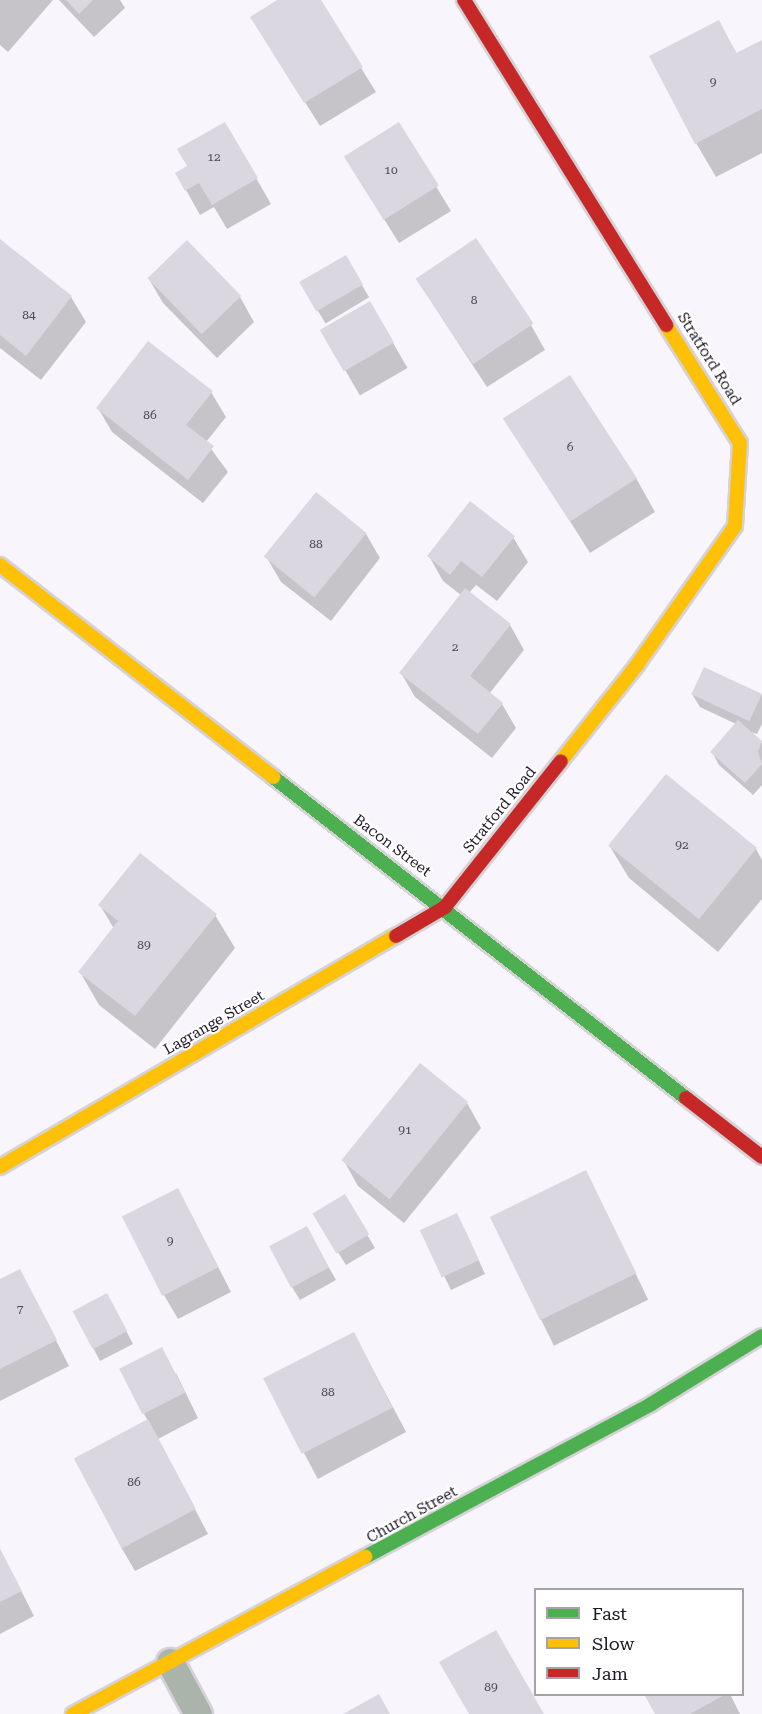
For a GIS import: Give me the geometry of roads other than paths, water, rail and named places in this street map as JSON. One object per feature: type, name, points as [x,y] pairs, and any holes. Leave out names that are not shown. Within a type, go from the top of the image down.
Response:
[{"type":"street","name":"Stratford Road","points":[[445,907],[637,665],[735,526],[740,443],[464,0]]},
{"type":"street","name":"Bacon Street","points":[[0,565],[445,907],[762,1157]]},
{"type":"street","name":"Lagrange Street","points":[[0,1167],[445,907]]},
{"type":"street","name":"Church Street","points":[[73,1714],[320,1585],[651,1404],[762,1336]]},
{"type":"lane","points":[[170,1662],[198,1714]]}]
